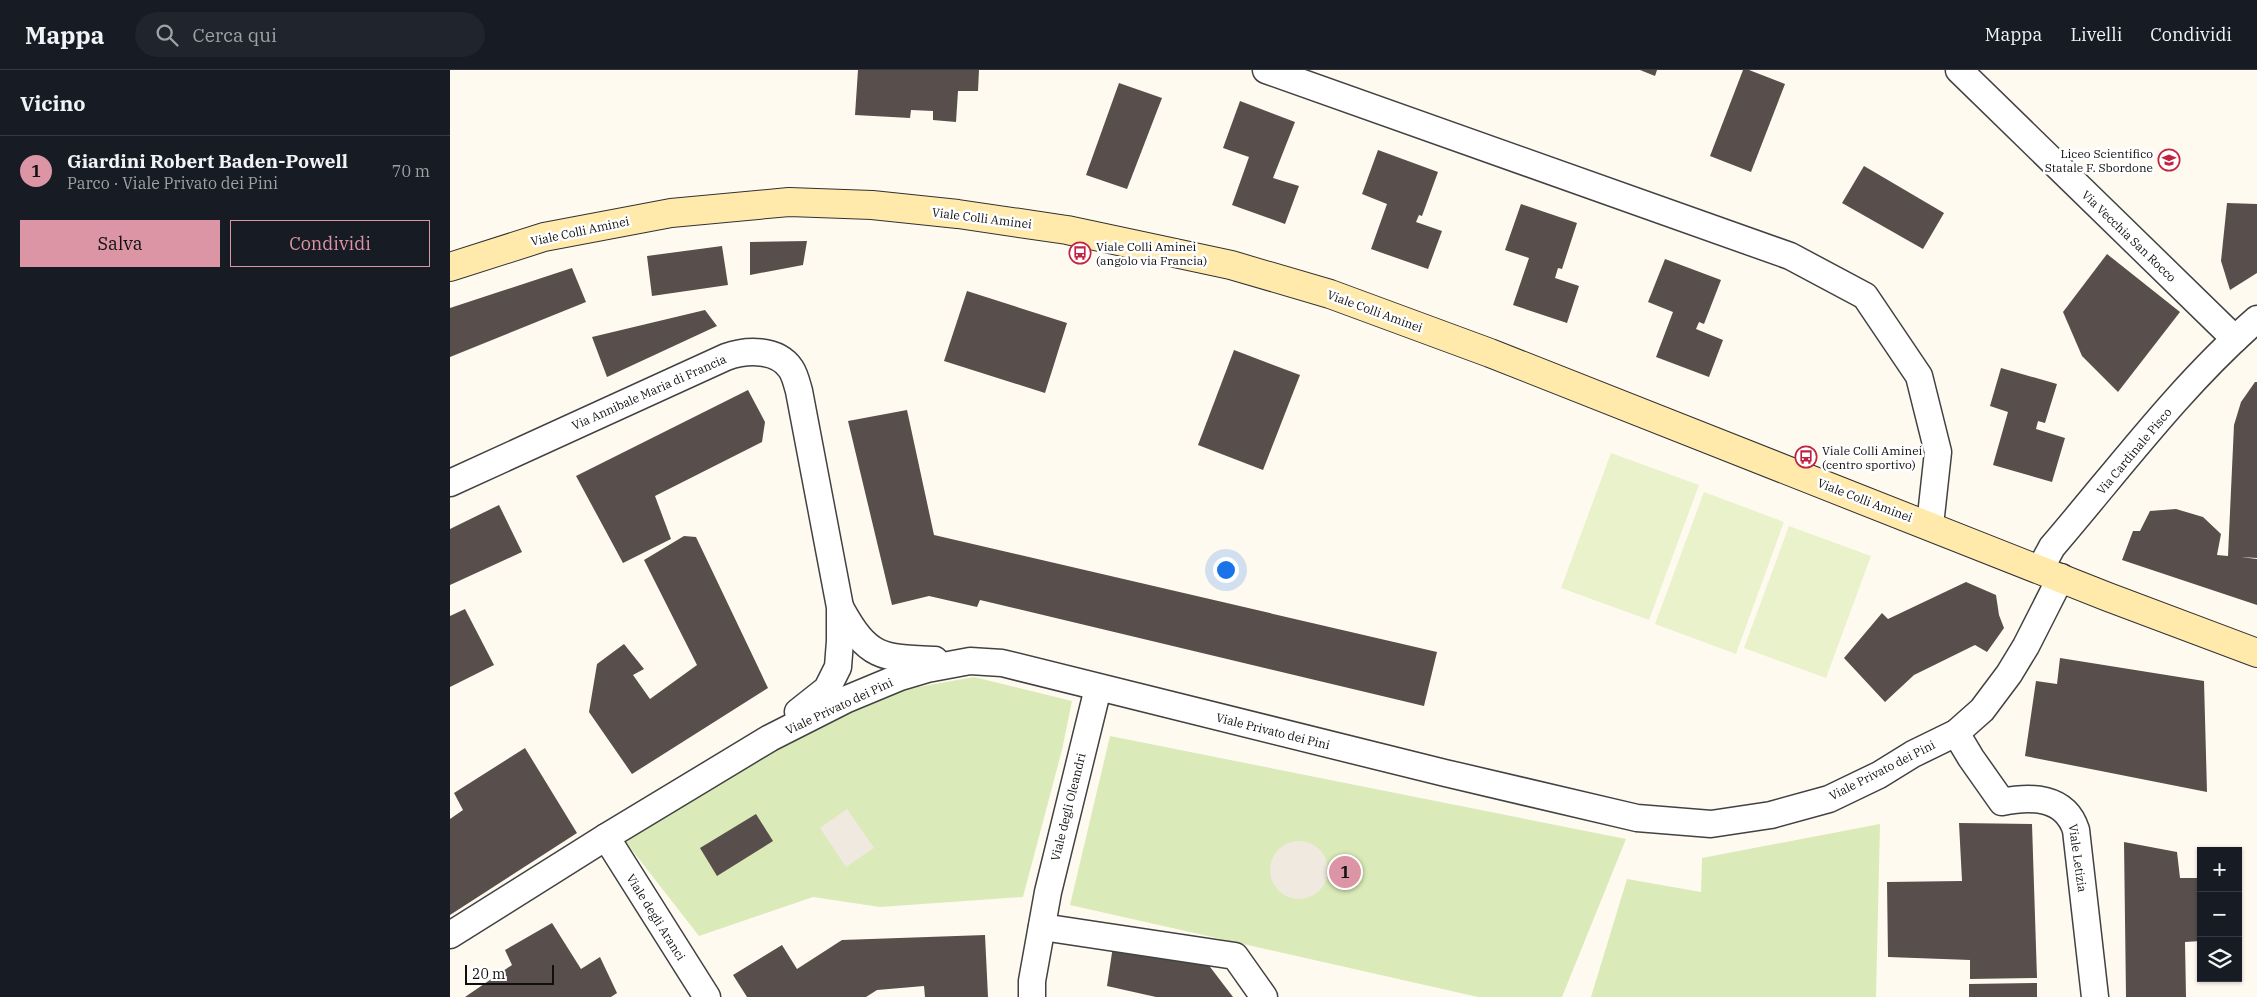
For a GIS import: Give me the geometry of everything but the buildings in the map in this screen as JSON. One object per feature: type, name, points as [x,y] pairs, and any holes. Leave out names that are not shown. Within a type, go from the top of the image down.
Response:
[{"type":"main road","name":"Viale Colli Aminei","points":[[450,267],[544,236],[671,213],[788,202],[872,205],[958,214],[1067,230],[1231,265],[1330,294],[1490,353],[2257,653]]},
{"type":"street","points":[[1266,70],[1790,256],[1865,296],[1919,376],[1938,452],[1930,525]]},
{"type":"street","name":"Via Vecchia San Rocco","points":[[1959,70],[2235,339]]},
{"type":"street","name":"Via Cardinale Pisco","points":[[2050,573],[2052,547],[2165,413],[2235,339],[2257,319]]},
{"type":"street","name":"Via Annibale Maria di Francia","points":[[450,483],[726,357],[752,351],[766,353],[779,359],[790,368],[800,391],[840,607],[840,641],[838,667],[827,689],[770,738]]},
{"type":"street","name":"Viale Privato dei Pini","points":[[450,935],[606,836],[770,738],[847,699],[900,677],[927,669],[970,662],[1002,664],[1637,818],[1711,824],[1771,815],[1828,799],[1879,775],[1913,754],[1956,733],[1982,710],[2009,674],[2026,646],[2050,573]]},
{"type":"street","name":"Via Annibale Maria di Francia","points":[[840,607],[861,642],[874,652],[903,658],[970,662]]},
{"type":"street","name":"Viale degli Oleandri","points":[[1032,997],[1032,981],[1066,813],[1098,688]]},
{"type":"street","name":"Viale Letizia","points":[[1956,733],[2002,802],[2019,798],[2036,799],[2065,809],[2072,818],[2076,830],[2095,997]]},
{"type":"street","name":"Viale degli Aranci","points":[[606,836],[707,997]]},
{"type":"street","points":[[1042,927],[1235,956],[1264,997]]},
{"type":"green space","points":[[1611,453],[1699,485],[1649,620],[1561,588]]},
{"type":"green space","points":[[1704,492],[1784,522],[1736,654],[1655,624]]},
{"type":"green space","points":[[1789,526],[1871,556],[1826,678],[1744,648]]},
{"type":"green space","points":[[974,677],[1072,701],[1062,750],[1023,897],[880,907],[813,897],[699,936],[621,836],[792,737],[884,693]]},
{"type":"green space","points":[[1110,736],[1626,839],[1562,997],[1478,997],[1070,905]]},
{"type":"green space","points":[[1880,824],[1876,997],[1591,997],[1627,879],[1701,892],[1702,858]]},
{"type":"shaded area","points":[[847,809],[874,848],[846,867],[820,828]]},
{"type":"shaded area","points":[[1299,841],[1310,843],[1323,854],[1328,870],[1326,881],[1315,894],[1299,899],[1288,897],[1275,886],[1270,870],[1272,859],[1283,846]]},
{"type":"place","name":"Liceo Scientifico Statale F. Sbordone","points":[[2169,160]]},
{"type":"place","name":"Viale Colli Aminei (angolo via Francia)","points":[[1080,253]]},
{"type":"place","name":"Viale Colli Aminei (centro sportivo)","points":[[1806,457]]},
{"type":"place","name":"Giardini Robert Baden-Powell","points":[[1345,872]]}]
